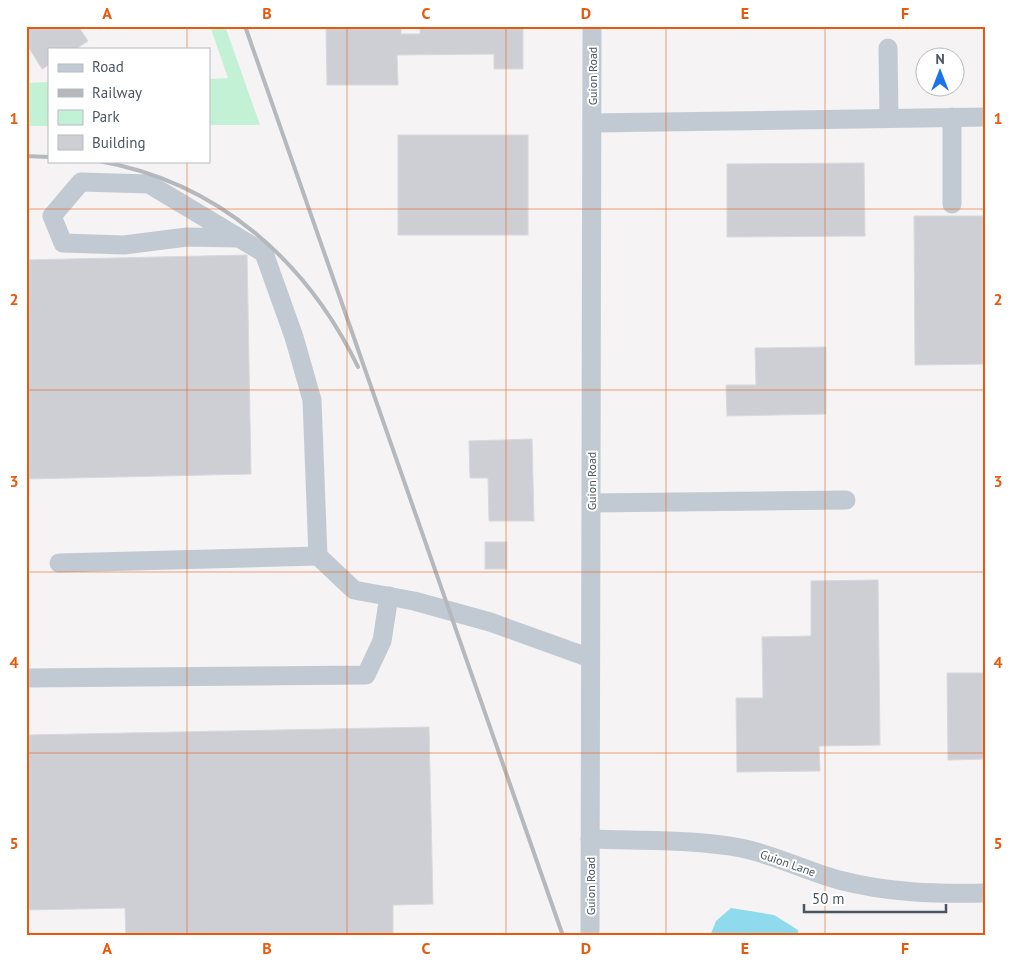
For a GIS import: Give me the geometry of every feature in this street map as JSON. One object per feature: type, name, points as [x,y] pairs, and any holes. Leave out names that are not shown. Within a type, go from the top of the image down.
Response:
[{"type":"street","name":"Guion Road","points":[[590,936],[592,26]]},
{"type":"street","points":[[888,48],[889,117]]},
{"type":"street","points":[[952,117],[952,204]]},
{"type":"street","points":[[592,123],[986,117]]},
{"type":"street","points":[[239,238],[187,237],[124,245],[62,242],[52,216],[81,182],[149,184],[239,238],[264,253],[294,338],[312,400],[318,556],[354,590],[432,605],[490,622],[590,658]]},
{"type":"street","points":[[591,503],[846,500]]},
{"type":"street","points":[[59,563],[318,556]]},
{"type":"street","points":[[26,678],[366,675],[382,641],[389,596]]},
{"type":"street","name":"Guion Lane","points":[[590,839],[726,846],[773,856],[837,879],[884,890],[910,893],[986,892]]},
{"type":"green space","points":[[210,26],[225,26],[260,125],[210,125],[210,79],[228,78]]},
{"type":"green space","points":[[48,82],[48,126],[26,126],[26,83]]},
{"type":"water","points":[[731,908],[774,915],[798,930],[799,936],[710,936],[716,921]]},
{"type":"building","points":[[29,26],[41,26],[43,29],[47,26],[78,26],[88,41],[78,48],[48,48],[48,66],[42,69],[26,43],[26,28]]},
{"type":"building","points":[[326,26],[401,26],[401,34],[420,34],[420,26],[523,26],[523,69],[494,69],[494,54],[397,55],[398,85],[327,85]]},
{"type":"building","points":[[398,135],[528,135],[528,235],[398,235]]},
{"type":"building","points":[[864,163],[865,236],[727,237],[727,164]]},
{"type":"building","points":[[914,216],[986,216],[986,364],[915,365]]},
{"type":"building","points":[[247,255],[251,474],[26,479],[26,260]]},
{"type":"building","points":[[826,347],[826,414],[727,416],[726,385],[756,385],[755,348]]},
{"type":"building","points":[[532,439],[534,521],[489,521],[488,478],[470,478],[469,441]]},
{"type":"building","points":[[485,542],[507,542],[507,569],[485,569]]},
{"type":"building","points":[[878,580],[880,745],[819,746],[820,771],[737,772],[736,698],[763,698],[762,637],[811,636],[811,581]]},
{"type":"building","points":[[947,673],[986,673],[986,759],[948,760]]},
{"type":"building","points":[[429,727],[433,904],[393,905],[393,936],[126,936],[125,908],[26,910],[26,735]]},
{"type":"railway","points":[[245,26],[563,936]]},
{"type":"railway","points":[[26,156],[48,157]]},
{"type":"railway","points":[[103,162],[142,172],[182,187],[220,207],[254,232],[285,261],[313,293],[337,329],[358,367]]}]
